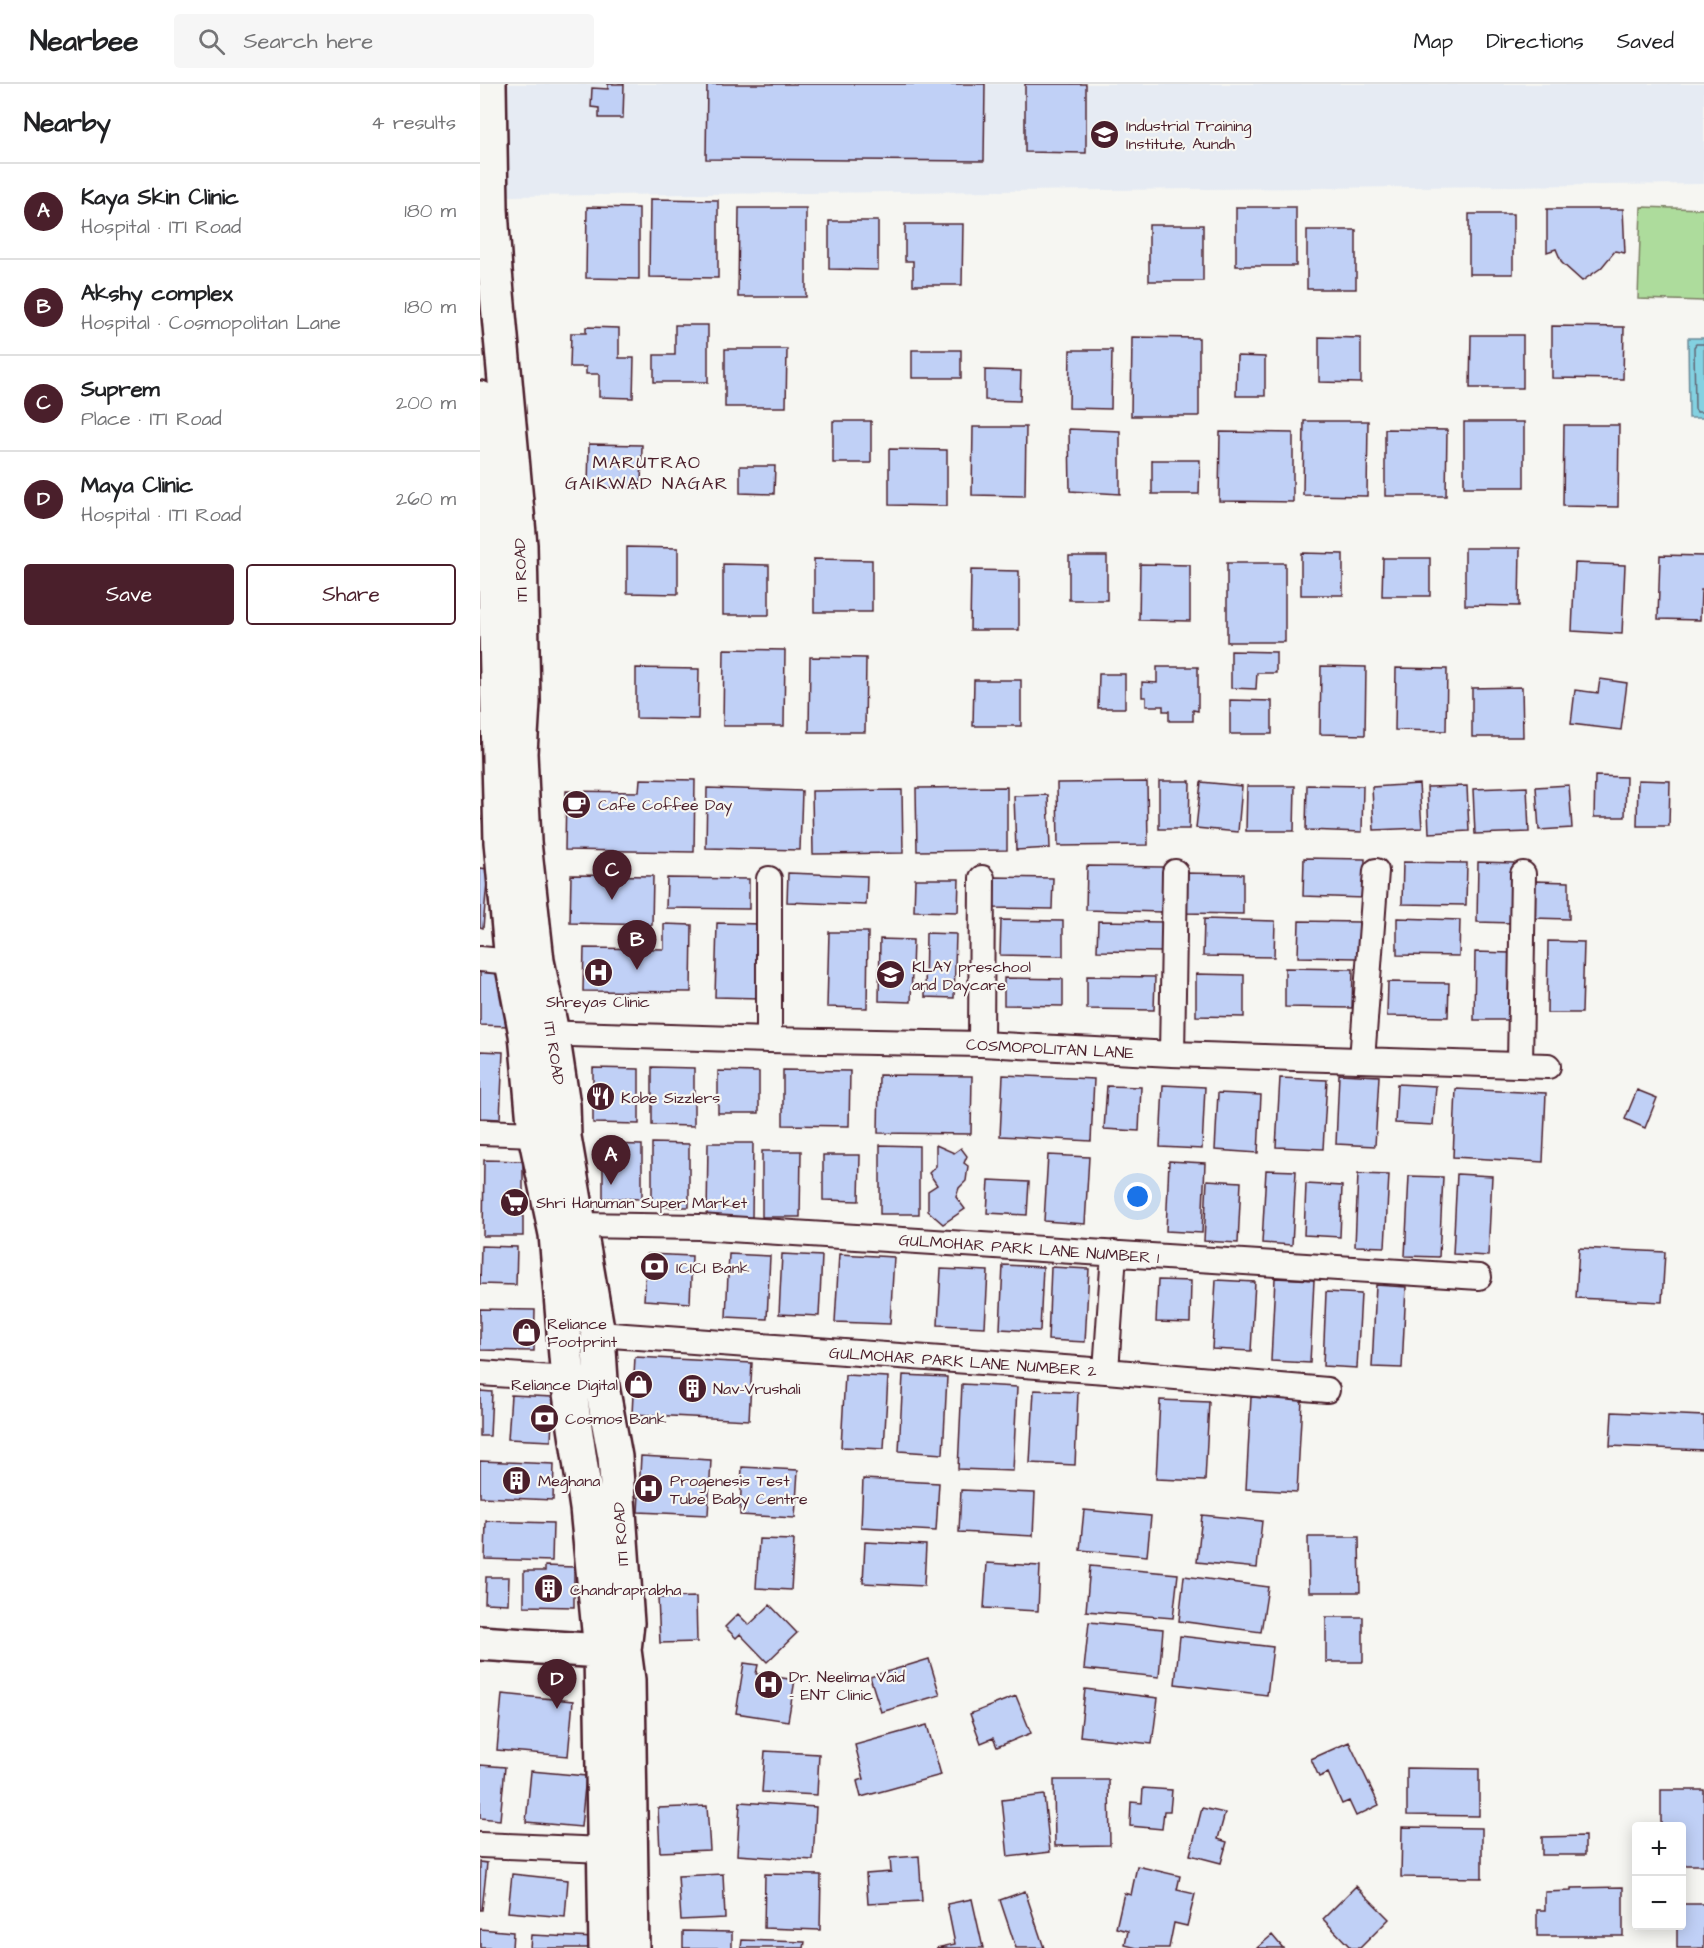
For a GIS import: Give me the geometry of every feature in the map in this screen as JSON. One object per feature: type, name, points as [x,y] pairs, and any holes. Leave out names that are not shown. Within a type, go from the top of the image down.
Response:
[{"type":"main road","name":"ITI ROAD","points":[[489,84],[491,209],[487,272],[520,546],[523,702],[520,753],[502,842],[537,961],[539,1033],[535,1134],[556,1234],[568,1380],[587,1508],[613,1650],[605,1850],[606,1948]]},
{"type":"main road","name":"ITI ROAD","points":[[480,398],[494,547],[502,842],[496,960],[539,1033],[563,1105],[564,1137],[598,1334],[601,1381],[615,1457],[627,1623],[613,1650]]},
{"type":"main road","points":[[480,1643],[613,1650]]},
{"type":"main road","name":"ITI ROAD","points":[[613,1650],[628,1680],[632,1948]]},
{"type":"street","points":[[1362,1060],[1376,871]]},
{"type":"street","points":[[1172,1054],[1175,872]]},
{"type":"street","points":[[1520,1065],[1523,874]]},
{"type":"street","points":[[981,1044],[982,878]]},
{"type":"street","points":[[769,879],[769,1040]]},
{"type":"street","name":"COSMOPOLITAN LANE","points":[[539,1033],[981,1044],[1172,1054],[1548,1066]]},
{"type":"street","points":[[480,1132],[535,1134]]},
{"type":"street","name":"GULMOHAR PARK LANE NUMBER 1","points":[[579,1225],[699,1227],[1479,1277]]},
{"type":"street","points":[[1106,1371],[1114,1253]]},
{"type":"street","name":"GULMOHAR PARK LANE NUMBER 2","points":[[598,1334],[1106,1371],[1327,1390]]},
{"type":"street","points":[[480,1372],[601,1381]]},
{"type":"street","points":[[480,1845],[605,1850]]},
{"type":"shaded area","name":"Industrial Training Institute, Aundh","points":[[506,84],[1704,84],[1704,184],[507,196]]},
{"type":"green space","points":[[1641,207],[1704,209],[1704,301],[1638,299]]},
{"type":"water","points":[[1688,338],[1704,338],[1704,418],[1689,418]]},
{"type":"building","points":[[608,84],[624,84],[623,118],[599,118],[599,108],[591,107],[592,88],[608,89]]},
{"type":"building","points":[[707,84],[985,84],[984,161],[706,159]]},
{"type":"building","points":[[1025,84],[1086,84],[1086,153],[1025,152]]},
{"type":"building","points":[[650,199],[718,200],[718,278],[649,277]]},
{"type":"building","points":[[587,207],[639,208],[639,279],[586,278]]},
{"type":"building","points":[[1236,207],[1296,207],[1296,266],[1236,266]]},
{"type":"building","points":[[739,208],[806,208],[806,297],[738,297]]},
{"type":"building","points":[[1547,209],[1623,209],[1625,253],[1615,251],[1601,268],[1582,281],[1562,263],[1556,249],[1547,252]]},
{"type":"building","points":[[1469,214],[1513,214],[1513,274],[1469,274]]},
{"type":"building","points":[[829,221],[878,221],[878,270],[829,269]]},
{"type":"building","points":[[905,224],[963,224],[962,285],[913,285],[913,261],[905,261]]},
{"type":"building","points":[[1149,225],[1203,225],[1203,281],[1149,281]]},
{"type":"building","points":[[1307,230],[1356,230],[1356,289],[1307,289]]},
{"type":"building","points":[[675,325],[708,325],[708,382],[654,382],[654,355],[675,355]]},
{"type":"building","points":[[1552,326],[1624,327],[1623,379],[1552,378]]},
{"type":"building","points":[[586,327],[619,328],[619,358],[634,358],[633,398],[599,397],[599,374],[586,374],[586,367],[570,367],[571,333],[586,333]]},
{"type":"building","points":[[1471,335],[1523,335],[1523,388],[1470,388]]},
{"type":"building","points":[[1132,337],[1199,338],[1199,416],[1131,416]]},
{"type":"building","points":[[1319,337],[1361,338],[1361,383],[1319,382]]},
{"type":"building","points":[[725,349],[787,349],[786,407],[725,407]]},
{"type":"building","points":[[912,350],[961,350],[961,378],[912,378]]},
{"type":"building","points":[[1070,350],[1112,350],[1111,409],[1069,408]]},
{"type":"building","points":[[1237,356],[1265,357],[1265,396],[1236,396]]},
{"type":"building","points":[[985,370],[1021,371],[1020,401],[985,400]]},
{"type":"building","points":[[833,421],[871,421],[871,463],[833,463]]},
{"type":"building","points":[[1304,421],[1368,421],[1367,496],[1303,495]]},
{"type":"building","points":[[1464,422],[1524,422],[1524,487],[1464,487]]},
{"type":"building","points":[[1564,425],[1619,425],[1618,507],[1563,506]]},
{"type":"building","points":[[973,427],[1026,427],[1025,496],[972,495]]},
{"type":"building","points":[[1069,429],[1120,431],[1120,494],[1070,491]]},
{"type":"building","points":[[1385,429],[1447,430],[1446,496],[1385,496]]},
{"type":"building","points":[[1220,432],[1293,433],[1293,502],[1219,501]]},
{"type":"building","points":[[589,444],[642,445],[641,488],[588,487]]},
{"type":"building","points":[[889,449],[947,450],[947,506],[889,505]]},
{"type":"building","points":[[1152,460],[1200,460],[1199,494],[1152,494]]},
{"type":"building","points":[[740,466],[775,466],[774,494],[740,493]]},
{"type":"building","points":[[627,547],[678,548],[678,594],[627,593]]},
{"type":"building","points":[[1465,548],[1520,548],[1519,606],[1465,605]]},
{"type":"building","points":[[1301,553],[1343,554],[1343,595],[1301,595]]},
{"type":"building","points":[[1660,555],[1704,556],[1704,590],[1701,590],[1700,620],[1658,619]]},
{"type":"building","points":[[1069,556],[1107,556],[1107,600],[1069,600]]},
{"type":"building","points":[[1383,558],[1430,558],[1430,596],[1382,596]]},
{"type":"building","points":[[814,559],[872,560],[872,612],[814,612]]},
{"type":"building","points":[[1227,563],[1285,563],[1285,642],[1227,642]]},
{"type":"building","points":[[1575,563],[1625,565],[1622,634],[1572,631]]},
{"type":"building","points":[[723,564],[769,565],[769,615],[723,615]]},
{"type":"building","points":[[1140,564],[1190,565],[1190,621],[1139,620]]},
{"type":"building","points":[[971,570],[1019,571],[1019,630],[970,630]]},
{"type":"building","points":[[724,649],[785,650],[784,726],[723,726]]},
{"type":"building","points":[[1231,651],[1276,652],[1276,673],[1257,673],[1256,689],[1231,688]]},
{"type":"building","points":[[810,657],[866,658],[865,732],[809,732]]},
{"type":"building","points":[[1321,666],[1366,667],[1365,735],[1320,734]]},
{"type":"building","points":[[1157,667],[1198,667],[1198,711],[1193,710],[1193,721],[1169,721],[1169,711],[1163,711],[1163,706],[1146,706],[1146,697],[1142,697],[1142,682],[1157,683]]},
{"type":"building","points":[[636,668],[699,669],[698,719],[636,718]]},
{"type":"building","points":[[1396,668],[1447,669],[1446,731],[1395,730]]},
{"type":"building","points":[[1099,674],[1125,674],[1125,708],[1098,708]]},
{"type":"building","points":[[1600,679],[1627,683],[1621,730],[1571,724],[1575,690],[1598,693]]},
{"type":"building","points":[[974,680],[1021,680],[1021,726],[973,726]]},
{"type":"building","points":[[1522,687],[1523,737],[1472,737],[1472,688]]},
{"type":"building","points":[[1230,700],[1272,701],[1272,734],[1230,734]]},
{"type":"building","points":[[1595,776],[1626,777],[1625,817],[1594,817]]},
{"type":"building","points":[[640,779],[695,780],[694,852],[565,850],[566,791],[639,792]]},
{"type":"building","points":[[1638,780],[1670,781],[1669,826],[1637,826]]},
{"type":"building","points":[[1159,781],[1190,781],[1189,829],[1159,829]]},
{"type":"building","points":[[1147,782],[1148,845],[1058,846],[1057,783]]},
{"type":"building","points":[[1201,782],[1242,786],[1238,832],[1196,828]]},
{"type":"building","points":[[1419,784],[1422,828],[1374,830],[1372,787]]},
{"type":"building","points":[[1307,785],[1363,786],[1362,832],[1306,830]]},
{"type":"building","points":[[1569,785],[1572,828],[1539,830],[1536,787]]},
{"type":"building","points":[[1247,786],[1295,786],[1294,831],[1246,831]]},
{"type":"building","points":[[1467,786],[1469,831],[1429,833],[1427,787]]},
{"type":"building","points":[[1007,787],[1007,850],[917,851],[916,788]]},
{"type":"building","points":[[1527,787],[1529,832],[1475,834],[1473,789]]},
{"type":"building","points":[[707,788],[802,791],[800,850],[706,848]]},
{"type":"building","points":[[902,790],[903,853],[813,854],[812,791]]},
{"type":"building","points":[[1048,795],[1050,848],[1016,850],[1014,796]]},
{"type":"building","points":[[1304,858],[1365,859],[1364,898],[1303,896]]},
{"type":"building","points":[[1403,862],[1467,863],[1466,905],[1402,904]]},
{"type":"building","points":[[1478,862],[1514,863],[1514,923],[1477,922]]},
{"type":"building","points":[[1087,866],[1163,867],[1162,912],[1086,910]]},
{"type":"building","points":[[480,868],[488,869],[483,928],[480,927]]},
{"type":"building","points":[[788,873],[867,876],[866,905],[787,902]]},
{"type":"building","points":[[1183,873],[1243,874],[1243,914],[1182,913]]},
{"type":"building","points":[[571,875],[653,876],[652,925],[570,923]]},
{"type":"building","points":[[991,877],[1053,878],[1052,909],[991,908]]},
{"type":"building","points":[[667,878],[749,879],[749,909],[666,908]]},
{"type":"building","points":[[915,879],[959,879],[958,912],[914,911]]},
{"type":"building","points":[[1534,881],[1569,882],[1569,919],[1533,918]]},
{"type":"building","points":[[1397,918],[1460,920],[1459,956],[1397,955]]},
{"type":"building","points":[[1204,919],[1275,921],[1274,957],[1203,956]]},
{"type":"building","points":[[1001,920],[1063,921],[1063,956],[1000,955]]},
{"type":"building","points":[[1098,921],[1165,922],[1164,952],[1097,951]]},
{"type":"building","points":[[1299,921],[1359,922],[1358,958],[1298,957]]},
{"type":"building","points":[[717,923],[762,924],[760,998],[715,997]]},
{"type":"building","points":[[664,924],[692,925],[691,992],[583,991],[584,948],[664,949]]},
{"type":"building","points":[[829,932],[868,932],[867,1008],[827,1007]]},
{"type":"building","points":[[926,933],[956,934],[954,998],[925,997]]},
{"type":"building","points":[[880,939],[913,940],[911,1002],[879,1001]]},
{"type":"building","points":[[1548,941],[1584,942],[1582,1013],[1547,1013]]},
{"type":"building","points":[[1475,952],[1511,953],[1509,1020],[1474,1020]]},
{"type":"building","points":[[1285,968],[1353,969],[1352,1008],[1285,1007]]},
{"type":"building","points":[[480,972],[511,974],[508,1026],[480,1025]]},
{"type":"building","points":[[1196,974],[1244,975],[1244,1017],[1196,1016]]},
{"type":"building","points":[[1087,976],[1155,977],[1154,1010],[1087,1009]]},
{"type":"building","points":[[1004,978],[1063,979],[1063,1006],[1004,1005]]},
{"type":"building","points":[[1388,982],[1449,983],[1448,1017],[1387,1016]]},
{"type":"building","points":[[480,1051],[503,1052],[500,1119],[480,1118]]},
{"type":"building","points":[[652,1067],[694,1068],[694,1126],[652,1125]]},
{"type":"building","points":[[593,1068],[639,1069],[639,1124],[593,1123]]},
{"type":"building","points":[[783,1070],[850,1071],[849,1126],[783,1125]]},
{"type":"building","points":[[718,1071],[759,1072],[759,1113],[718,1113]]},
{"type":"building","points":[[1339,1074],[1379,1076],[1375,1146],[1336,1144]]},
{"type":"building","points":[[879,1075],[972,1076],[971,1134],[878,1133]]},
{"type":"building","points":[[1003,1075],[1094,1079],[1091,1141],[1000,1136]]},
{"type":"building","points":[[1280,1078],[1327,1080],[1323,1149],[1276,1147]]},
{"type":"building","points":[[1397,1084],[1436,1086],[1433,1125],[1395,1123]]},
{"type":"building","points":[[1163,1085],[1205,1087],[1202,1149],[1160,1147]]},
{"type":"building","points":[[1107,1086],[1141,1087],[1139,1131],[1104,1129]]},
{"type":"building","points":[[1456,1089],[1546,1093],[1543,1162],[1453,1157]]},
{"type":"building","points":[[1637,1090],[1657,1098],[1645,1128],[1625,1119]]},
{"type":"building","points":[[1218,1093],[1261,1095],[1258,1153],[1215,1150]]},
{"type":"building","points":[[652,1143],[689,1144],[689,1207],[652,1207]]},
{"type":"building","points":[[708,1143],[753,1143],[752,1218],[707,1218]]},
{"type":"building","points":[[603,1144],[642,1145],[642,1199],[603,1198]]},
{"type":"building","points":[[880,1145],[919,1146],[919,1214],[880,1214]]},
{"type":"building","points":[[936,1145],[954,1153],[961,1148],[967,1156],[964,1163],[968,1166],[966,1181],[959,1188],[956,1197],[965,1209],[943,1224],[928,1211],[928,1191],[937,1185],[929,1173],[936,1166]]},
{"type":"building","points":[[762,1151],[801,1151],[800,1217],[762,1217]]},
{"type":"building","points":[[823,1155],[860,1155],[859,1201],[823,1200]]},
{"type":"building","points":[[1048,1155],[1089,1157],[1085,1224],[1044,1221]]},
{"type":"building","points":[[484,1160],[523,1161],[523,1236],[483,1236]]},
{"type":"building","points":[[1169,1161],[1205,1163],[1202,1233],[1166,1231]]},
{"type":"building","points":[[1266,1170],[1296,1171],[1292,1245],[1262,1243]]},
{"type":"building","points":[[1358,1174],[1389,1175],[1385,1247],[1355,1246]]},
{"type":"building","points":[[1457,1174],[1492,1176],[1488,1256],[1453,1254]]},
{"type":"building","points":[[1409,1176],[1443,1177],[1439,1257],[1405,1256]]},
{"type":"building","points":[[989,1180],[1029,1182],[1027,1215],[987,1213]]},
{"type":"building","points":[[1207,1180],[1241,1182],[1238,1243],[1204,1241]]},
{"type":"building","points":[[1306,1184],[1342,1186],[1340,1237],[1304,1235]]},
{"type":"building","points":[[481,1246],[517,1247],[516,1285],[480,1284]]},
{"type":"building","points":[[1579,1248],[1665,1252],[1662,1302],[1576,1298]]},
{"type":"building","points":[[647,1254],[692,1256],[690,1303],[644,1300]]},
{"type":"building","points":[[729,1254],[770,1256],[767,1319],[726,1317]]},
{"type":"building","points":[[782,1254],[822,1256],[819,1316],[779,1314]]},
{"type":"building","points":[[839,1254],[894,1257],[890,1324],[835,1322]]},
{"type":"building","points":[[1003,1265],[1043,1267],[1040,1331],[1000,1329]]},
{"type":"building","points":[[1051,1267],[1089,1269],[1085,1342],[1048,1340]]},
{"type":"building","points":[[941,1269],[988,1271],[985,1327],[938,1325]]},
{"type":"building","points":[[1275,1278],[1314,1280],[1310,1363],[1271,1361]]},
{"type":"building","points":[[1158,1280],[1191,1281],[1190,1323],[1156,1322]]},
{"type":"building","points":[[1216,1280],[1255,1282],[1251,1351],[1212,1349]]},
{"type":"building","points":[[1376,1285],[1406,1287],[1402,1368],[1372,1367]]},
{"type":"building","points":[[1326,1292],[1361,1294],[1357,1368],[1323,1366]]},
{"type":"building","points":[[480,1309],[535,1310],[534,1351],[480,1350]]},
{"type":"building","name":"Nav-Vrushali","points":[[635,1357],[752,1363],[749,1420],[632,1414]]},
{"type":"building","points":[[845,1375],[888,1377],[884,1449],[841,1447]]},
{"type":"building","points":[[903,1375],[947,1377],[943,1454],[899,1451]]},
{"type":"building","points":[[962,1384],[1017,1387],[1013,1471],[958,1469]]},
{"type":"building","points":[[1034,1390],[1078,1392],[1075,1465],[1030,1463]]},
{"type":"building","points":[[480,1391],[492,1392],[490,1436],[480,1436]]},
{"type":"building","points":[[511,1395],[553,1397],[551,1441],[508,1439]]},
{"type":"building","points":[[1251,1397],[1302,1400],[1297,1492],[1246,1489]]},
{"type":"building","points":[[1160,1400],[1209,1402],[1205,1481],[1156,1479]]},
{"type":"building","points":[[1612,1412],[1704,1416],[1704,1450],[1610,1446]]},
{"type":"building","points":[[641,1456],[711,1460],[708,1515],[638,1512]]},
{"type":"building","name":"Meghana","points":[[480,1461],[554,1464],[553,1500],[480,1497]]},
{"type":"building","points":[[742,1467],[798,1470],[795,1518],[740,1515]]},
{"type":"building","points":[[863,1479],[939,1483],[936,1531],[861,1527]]},
{"type":"building","points":[[961,1490],[1035,1493],[1033,1536],[959,1532]]},
{"type":"building","points":[[1084,1510],[1151,1516],[1147,1556],[1080,1550]]},
{"type":"building","points":[[1202,1515],[1262,1521],[1257,1568],[1197,1562]]},
{"type":"building","points":[[486,1521],[553,1523],[552,1561],[485,1559]]},
{"type":"building","points":[[1308,1537],[1359,1537],[1360,1592],[1309,1592]]},
{"type":"building","points":[[759,1539],[794,1540],[791,1590],[756,1588]]},
{"type":"building","points":[[865,1542],[926,1545],[924,1586],[863,1583]]},
{"type":"building","points":[[987,1563],[1040,1566],[1038,1611],[984,1608]]},
{"type":"building","name":"Chandraprabha","points":[[545,1566],[574,1567],[574,1607],[524,1606],[524,1571],[545,1571]]},
{"type":"building","points":[[1090,1566],[1178,1574],[1173,1618],[1086,1611]]},
{"type":"building","points":[[1184,1576],[1268,1587],[1261,1632],[1179,1621]]},
{"type":"building","points":[[486,1577],[509,1577],[508,1604],[485,1603]]},
{"type":"building","points":[[696,1597],[697,1642],[660,1643],[658,1598]]},
{"type":"building","points":[[770,1605],[797,1633],[767,1662],[740,1634],[736,1638],[725,1627],[738,1614],[749,1625]]},
{"type":"building","points":[[1326,1617],[1363,1617],[1363,1662],[1326,1662]]},
{"type":"building","points":[[1089,1622],[1163,1629],[1159,1677],[1084,1669]]},
{"type":"building","points":[[1180,1636],[1273,1647],[1267,1695],[1175,1684]]},
{"type":"building","points":[[929,1659],[940,1695],[881,1712],[870,1677]]},
{"type":"building","points":[[744,1663],[758,1665],[756,1674],[795,1680],[788,1721],[736,1713]]},
{"type":"building","points":[[1085,1689],[1158,1698],[1152,1744],[1080,1736]]},
{"type":"building","points":[[502,1694],[573,1701],[568,1756],[497,1750]]},
{"type":"building","points":[[1016,1696],[1031,1733],[997,1747],[993,1738],[981,1743],[970,1714]]},
{"type":"building","points":[[927,1725],[941,1775],[861,1797],[857,1781],[864,1779],[855,1745]]},
{"type":"building","points":[[1349,1742],[1379,1805],[1356,1816],[1349,1801],[1342,1804],[1328,1773],[1319,1777],[1311,1759]]},
{"type":"building","points":[[765,1751],[819,1754],[817,1795],[762,1792]]},
{"type":"building","points":[[480,1765],[505,1767],[500,1820],[480,1818]]},
{"type":"building","points":[[1407,1768],[1479,1769],[1479,1816],[1407,1815]]},
{"type":"building","points":[[531,1771],[586,1776],[581,1827],[526,1822]]},
{"type":"building","points":[[1054,1780],[1109,1780],[1110,1845],[1055,1846]]},
{"type":"building","points":[[1143,1788],[1172,1790],[1170,1811],[1164,1811],[1162,1829],[1130,1826],[1131,1802],[1142,1803]]},
{"type":"building","points":[[1661,1790],[1704,1790],[1704,1865],[1686,1865],[1686,1822],[1661,1822]]},
{"type":"building","points":[[1044,1795],[1050,1852],[1008,1857],[1002,1800]]},
{"type":"building","points":[[740,1802],[816,1807],[813,1860],[737,1855]]},
{"type":"building","points":[[707,1806],[710,1850],[660,1852],[658,1808]]},
{"type":"building","points":[[1202,1808],[1225,1813],[1218,1839],[1227,1842],[1221,1863],[1190,1855]]},
{"type":"building","points":[[1402,1827],[1482,1828],[1482,1878],[1401,1877]]},
{"type":"building","points":[[1585,1836],[1585,1855],[1542,1855],[1542,1837]]},
{"type":"building","points":[[919,1856],[922,1901],[868,1904],[866,1874],[891,1872],[890,1858]]},
{"type":"building","points":[[480,1862],[487,1863],[482,1910],[480,1910]]},
{"type":"building","points":[[1137,1866],[1180,1876],[1177,1890],[1195,1894],[1187,1926],[1174,1923],[1169,1948],[1137,1948],[1125,1945],[1128,1931],[1116,1928],[1124,1893],[1131,1895]]},
{"type":"building","points":[[512,1874],[568,1880],[565,1917],[508,1912]]},
{"type":"building","points":[[723,1874],[725,1918],[681,1920],[678,1876]]},
{"type":"building","points":[[765,1874],[821,1875],[820,1930],[764,1928]]},
{"type":"building","points":[[1356,1886],[1389,1919],[1360,1948],[1351,1948],[1323,1919]]},
{"type":"building","points":[[1623,1887],[1623,1936],[1537,1936],[1537,1910],[1545,1910],[1545,1892],[1571,1891],[1571,1888]]},
{"type":"building","points":[[1025,1891],[1044,1948],[1016,1948],[1000,1900]]},
{"type":"building","points":[[972,1899],[983,1948],[936,1948],[955,1944],[947,1904]]},
{"type":"building","points":[[1686,1904],[1704,1904],[1704,1948],[1677,1948],[1677,1930],[1686,1930]]},
{"type":"building","points":[[480,1929],[513,1932],[512,1948],[480,1948]]},
{"type":"building","points":[[683,1931],[732,1932],[732,1948],[683,1948]]},
{"type":"building","points":[[531,1935],[595,1938],[594,1948],[530,1948]]},
{"type":"building","points":[[1272,1935],[1283,1948],[1257,1948]]},
{"type":"building","points":[[742,1940],[805,1942],[804,1948],[741,1948]]},
{"type":"place","name":"Industrial Training Institute, Aundh","points":[[1105,134]]},
{"type":"place","name":"Cafe Coffee Day","points":[[577,804]]},
{"type":"place","name":"Suprem","points":[[612,900]]},
{"type":"place","name":"Akshy complex","points":[[637,970]]},
{"type":"place","name":"Shreyas Clinic","points":[[598,973]]},
{"type":"place","name":"KLAY preschool and Daycare","points":[[891,975]]},
{"type":"place","name":"Kobe Sizzlers","points":[[600,1097]]},
{"type":"place","name":"Kaya Skin Clinic","points":[[611,1185]]},
{"type":"place","name":"Shri Hanuman Super Market","points":[[515,1202]]},
{"type":"place","name":"ICICI Bank","points":[[655,1267]]},
{"type":"place","name":"Reliance Footprint","points":[[526,1332]]},
{"type":"place","name":"Reliance Digital","points":[[639,1384]]},
{"type":"place","name":"Nav-Vrushali","points":[[692,1388]]},
{"type":"place","name":"Cosmos Bank","points":[[544,1418]]},
{"type":"place","name":"Meghana","points":[[517,1480]]},
{"type":"place","name":"Progenesis Test Tube Baby Centre","points":[[649,1489]]},
{"type":"place","name":"Chandraprabha","points":[[549,1589]]},
{"type":"place","name":"Dr. Neelima Vaid - ENT Clinic","points":[[768,1685]]},
{"type":"place","name":"Maya Clinic","points":[[557,1709]]},
{"type":"district","name":"MARUTRAO GAIKWAD NAGAR","points":[[647,472]]}]
